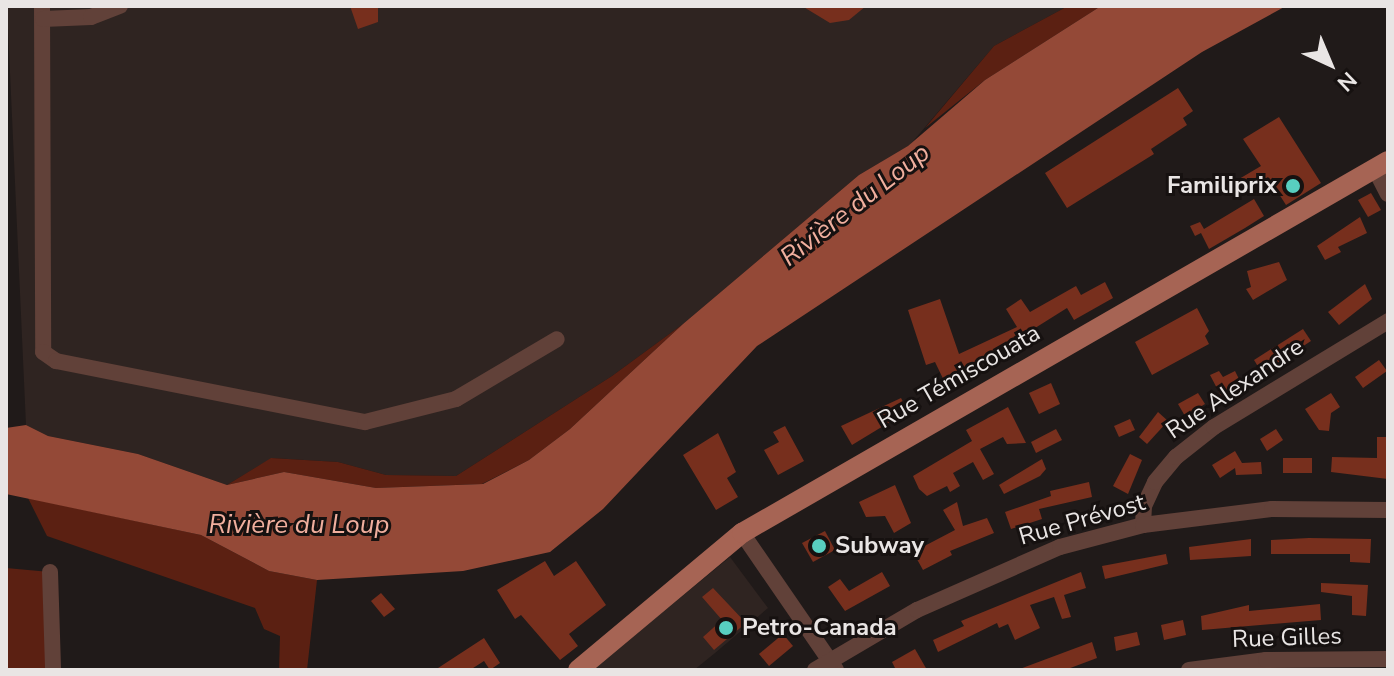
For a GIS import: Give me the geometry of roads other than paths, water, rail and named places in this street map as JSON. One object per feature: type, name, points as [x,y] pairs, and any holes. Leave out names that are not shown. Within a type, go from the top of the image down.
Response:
[{"type":"main road","name":"Rue Témiscouata","points":[[578,670],[742,533],[1381,165]]},
{"type":"street","points":[[120,6],[91,17],[42,13],[43,352],[56,361],[365,422],[456,399],[557,339]]},
{"type":"street","points":[[1381,165],[1388,194]]},
{"type":"street","name":"Rue Alexandre","points":[[1143,525],[1144,506],[1155,482],[1176,457],[1214,427],[1388,321]]},
{"type":"street","name":"Rue Prévost","points":[[826,667],[995,571],[1143,525],[1272,509],[1388,510]]},
{"type":"street","points":[[742,533],[826,667]]},
{"type":"street","points":[[50,572],[53,670]]},
{"type":"street","name":"Rue Gilles","points":[[1189,670],[1266,660],[1388,659]]},
{"type":"water","name":"Rivière du Loup","points":[[1101,6],[1286,6],[1202,52],[757,346],[603,509],[550,552],[463,571],[317,580],[269,571],[201,535],[6,494],[6,428],[26,425],[48,436],[138,454],[227,485],[284,472],[376,488],[483,484],[529,460],[570,429],[683,324],[859,175],[908,146],[985,80]]},
{"type":"place","name":"Familiprix","points":[[1293,186]]},
{"type":"place","name":"Subway","points":[[819,546]]},
{"type":"place","name":"Petro-Canada","points":[[726,628]]}]
